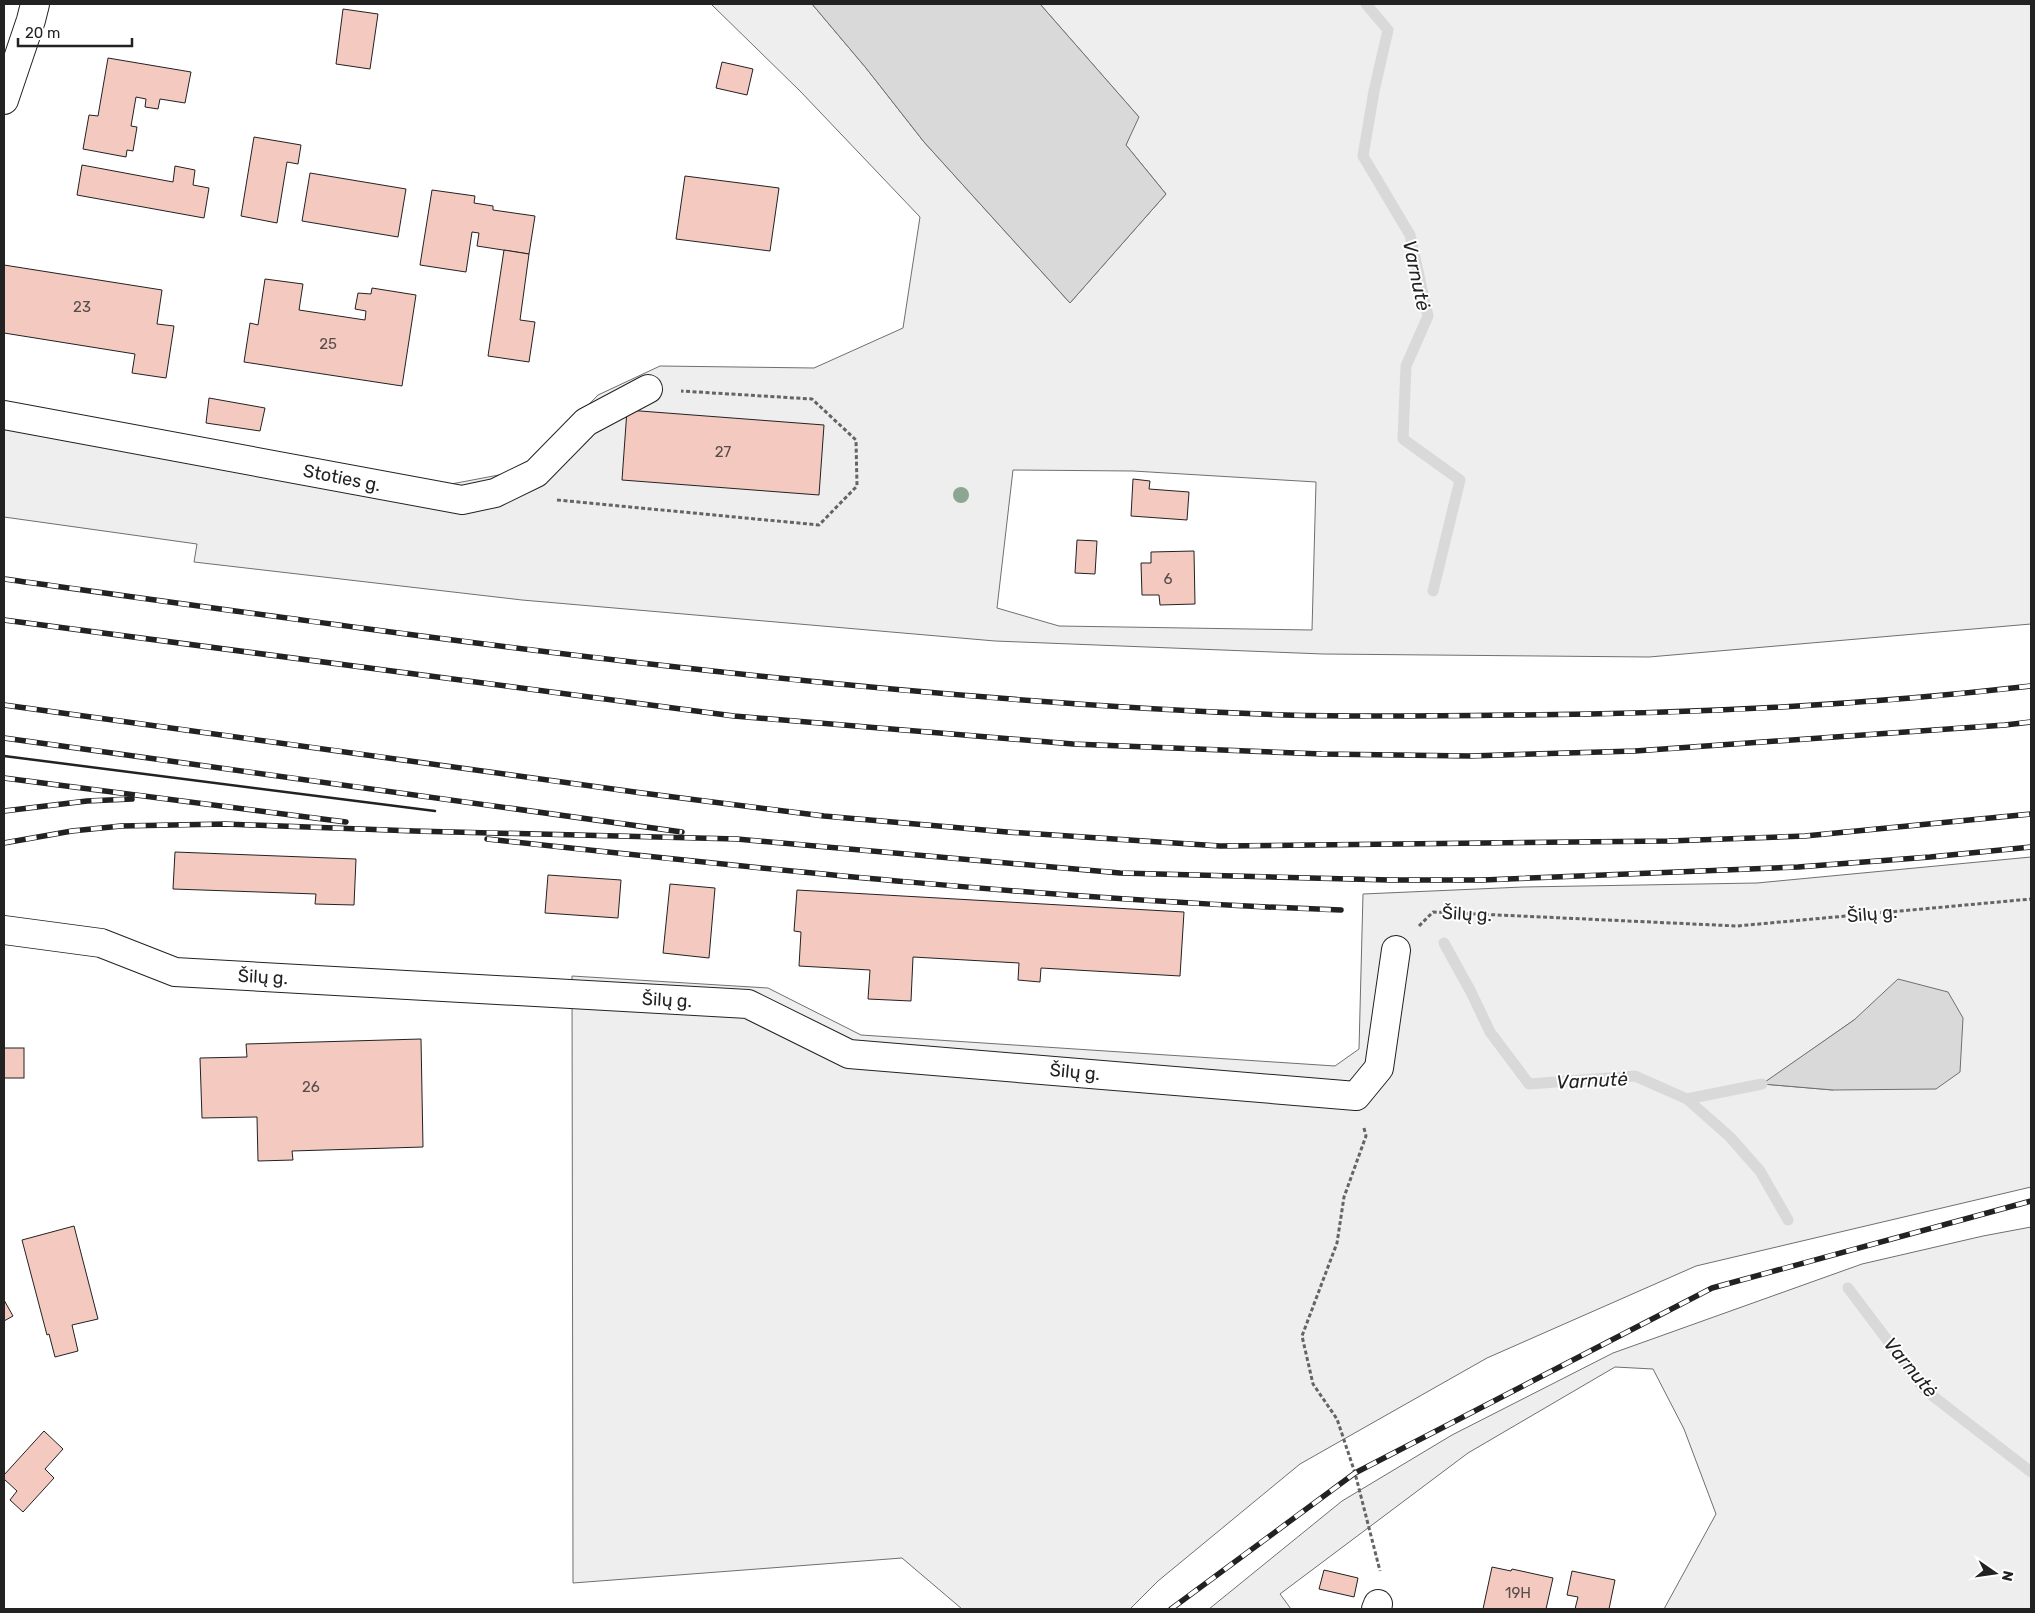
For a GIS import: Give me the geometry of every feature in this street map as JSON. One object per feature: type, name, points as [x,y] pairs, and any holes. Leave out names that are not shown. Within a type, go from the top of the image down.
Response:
[{"type":"street","points":[[4,100],[32,20],[35,4]]},
{"type":"street","name":"Stoties g.","points":[[4,415],[462,500],[495,494],[536,473],[586,422],[648,389]]},
{"type":"street","name":"Šilų g.","points":[[4,930],[101,943],[176,972],[748,1004],[849,1054],[1356,1096]]},
{"type":"street","points":[[1356,1096],[1379,1068],[1396,950]]},
{"type":"path","points":[[554,499],[819,525],[857,486],[856,440],[812,398],[648,389]]},
{"type":"path","name":"Šilų g.","points":[[1396,950],[1433,912],[1737,926],[2031,899]]},
{"type":"path","points":[[1356,1096],[1366,1136],[1344,1198],[1337,1243],[1302,1336],[1314,1384],[1337,1420],[1355,1473],[1381,1577],[1377,1607]]},
{"type":"shaded area","points":[[711,4],[812,4],[866,68],[924,142],[1070,303],[1166,194],[1126,145],[1138,116],[1040,4],[2031,4],[2031,624],[1649,657],[1323,654],[995,641],[522,600],[194,562],[197,544],[4,517],[4,407],[446,485],[525,470],[598,395],[660,366],[814,368],[903,328],[920,217],[800,91]],"holes":[[[1013,470],[1133,471],[1316,482],[1312,630],[1059,626],[997,608]]]},
{"type":"shaded area","points":[[812,4],[1040,4],[1139,117],[1126,145],[1166,194],[1070,303],[924,142],[866,68]]},
{"type":"shaded area","points":[[2031,857],[2031,1187],[1696,1266],[1487,1358],[1300,1464],[1158,1581],[1130,1609],[962,1609],[902,1558],[573,1583],[572,976],[768,988],[861,1035],[1335,1066],[1359,1049],[1363,894],[1523,887],[1757,883]],"holes":[[[1854,1020],[1833,1090],[1763,1084]]]},
{"type":"shaded area","points":[[1898,979],[1948,992],[1963,1018],[1960,1072],[1936,1089],[1833,1090],[1762,1084],[1854,1020]]},
{"type":"shaded area","points":[[2031,1227],[2031,1609],[1664,1609],[1716,1514],[1684,1429],[1653,1369],[1615,1367],[1468,1453],[1280,1594],[1291,1609],[1209,1609],[1342,1501],[1452,1435],[1613,1353],[1862,1264]]},
{"type":"building","points":[[343,9],[378,14],[370,69],[336,64]]},
{"type":"building","points":[[108,58],[191,72],[185,103],[160,99],[158,109],[145,107],[146,99],[136,97],[131,126],[137,127],[133,151],[127,150],[126,157],[83,149],[89,115],[98,116]]},
{"type":"building","points":[[722,62],[753,69],[747,95],[716,88]]},
{"type":"building","points":[[254,137],[301,145],[298,164],[287,162],[277,223],[241,216]]},
{"type":"building","points":[[82,165],[173,182],[175,166],[195,170],[193,185],[209,188],[204,218],[77,195]]},
{"type":"building","points":[[310,173],[406,189],[398,237],[302,221]]},
{"type":"building","points":[[685,176],[779,188],[770,251],[676,239]]},
{"type":"building","points":[[432,190],[475,196],[474,203],[493,206],[493,210],[535,216],[529,254],[477,246],[479,233],[472,232],[466,272],[420,265]]},
{"type":"building","points":[[504,250],[529,254],[520,320],[535,322],[529,362],[488,356]]},
{"type":"building","points":[[4,265],[162,290],[157,324],[174,326],[166,378],[132,373],[135,354],[4,333]]},
{"type":"building","points":[[265,279],[303,284],[299,310],[365,320],[366,311],[355,309],[358,293],[371,294],[372,288],[416,295],[402,386],[244,362],[250,323],[258,325]]},
{"type":"building","points":[[209,398],[265,408],[260,431],[206,423]]},
{"type":"building","points":[[627,410],[824,425],[819,495],[622,480]]},
{"type":"building","points":[[1133,479],[1150,481],[1149,489],[1189,492],[1187,520],[1131,516]]},
{"type":"building","points":[[1077,540],[1097,541],[1095,574],[1075,573]]},
{"type":"building","points":[[1194,551],[1195,604],[1160,605],[1159,595],[1142,595],[1141,563],[1151,563],[1151,552]]},
{"type":"building","points":[[175,852],[356,859],[354,905],[315,904],[316,894],[173,889]]},
{"type":"building","points":[[548,875],[621,880],[618,918],[545,913]]},
{"type":"building","points":[[670,884],[715,888],[709,958],[663,953]]},
{"type":"building","points":[[797,890],[1184,912],[1180,976],[1041,968],[1040,982],[1018,980],[1019,963],[913,957],[911,1001],[868,999],[870,970],[799,966],[801,932],[794,931]]},
{"type":"building","points":[[421,1039],[423,1147],[292,1151],[293,1160],[258,1161],[257,1117],[202,1118],[200,1058],[247,1057],[246,1044]]},
{"type":"building","points":[[4,1048],[24,1048],[24,1078],[4,1078]]},
{"type":"building","points":[[74,1226],[98,1319],[72,1325],[78,1351],[55,1357],[49,1334],[47,1335],[22,1240]]},
{"type":"building","points":[[4,1300],[13,1316],[4,1321]]},
{"type":"building","points":[[44,1431],[63,1449],[45,1469],[54,1478],[23,1512],[10,1500],[17,1491],[4,1479],[4,1475]]},
{"type":"building","points":[[1492,1567],[1511,1571],[1512,1569],[1553,1578],[1546,1609],[1483,1609]]},
{"type":"building","points":[[1324,1570],[1358,1578],[1354,1597],[1319,1589]]},
{"type":"building","points":[[1572,1571],[1615,1580],[1609,1609],[1575,1609],[1578,1597],[1567,1595]]},
{"type":"waterway","name":"Varnutė","points":[[1366,4],[1388,30],[1374,91],[1363,156],[1410,235],[1428,316],[1406,366],[1403,439],[1460,480],[1433,591]]},
{"type":"waterway","name":"Varnutė","points":[[1444,943],[1490,1032],[1529,1084],[1635,1076],[1687,1099],[1730,1137],[1760,1171],[1788,1220]]},
{"type":"waterway","points":[[1687,1099],[1762,1084]]},
{"type":"waterway","name":"Varnutė","points":[[1848,1288],[1925,1390],[2031,1472]]},
{"type":"railway","points":[[4,579],[323,623],[643,663],[963,695],[1124,707],[1341,716],[1640,713],[1836,704],[2031,686]]},
{"type":"railway","points":[[4,620],[734,716],[1073,744],[1322,754],[1470,756],[1635,751],[2031,722]]},
{"type":"railway","points":[[4,705],[642,793],[824,816],[1007,832],[1220,846],[1669,841],[1805,836],[2031,814]]},
{"type":"railway","points":[[4,738],[682,832]]},
{"type":"railway","points":[[4,778],[346,822]]},
{"type":"railway","points":[[4,811],[87,801],[132,799]]},
{"type":"railway","points":[[4,843],[72,831],[121,826],[225,824],[737,839],[1120,873],[1390,880],[1483,880],[1798,867],[2031,847]]},
{"type":"railway","points":[[487,839],[700,862],[1020,891],[1127,899],[1341,910]]},
{"type":"railway","points":[[1171,1609],[1355,1473],[1712,1288],[2031,1201]]},
{"type":"wall","points":[[4,756],[435,811]]}]
